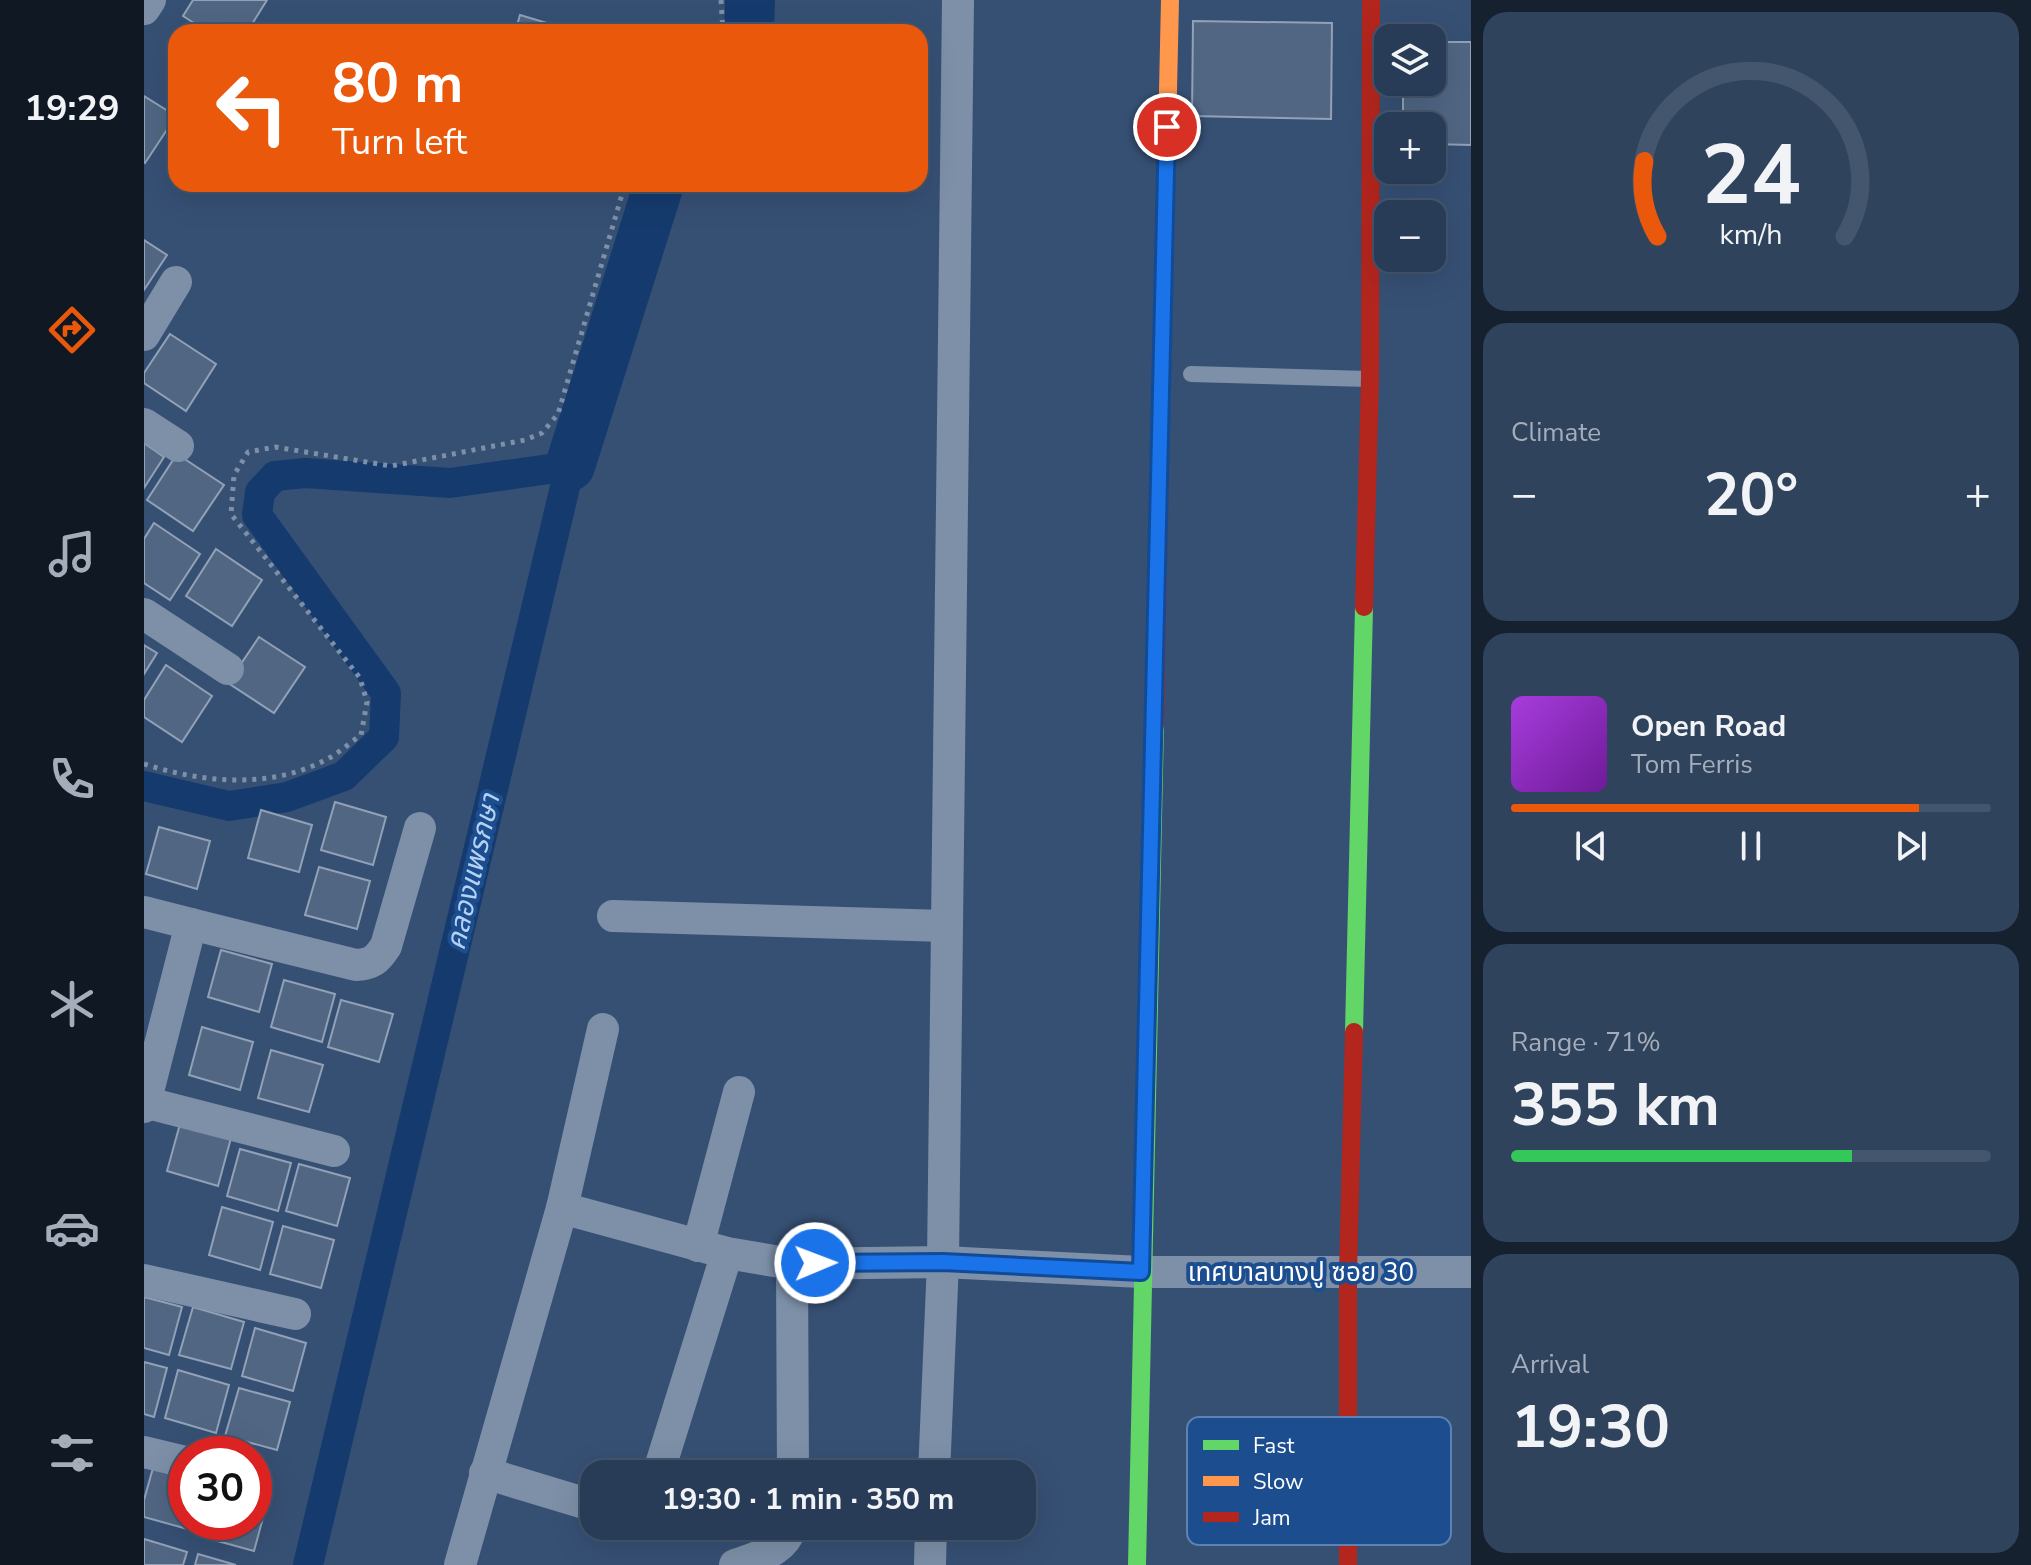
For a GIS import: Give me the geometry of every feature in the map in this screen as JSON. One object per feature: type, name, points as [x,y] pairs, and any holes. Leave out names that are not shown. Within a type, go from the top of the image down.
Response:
[{"type":"street","points":[[144,9],[150,0]]},
{"type":"street","points":[[935,1460],[943,1262],[958,0]]},
{"type":"street","points":[[1137,1565],[1170,0]]},
{"type":"street","points":[[1348,1417],[1348,1274],[1370,379],[1371,0]]},
{"type":"street","points":[[144,335],[176,282]]},
{"type":"street","points":[[144,424],[178,446]]},
{"type":"street","points":[[144,614],[228,669]]},
{"type":"street","points":[[144,912],[356,965],[368,964],[377,959],[386,946],[420,828]]},
{"type":"street","points":[[613,916],[945,926]]},
{"type":"street","points":[[191,924],[144,1104],[334,1151]]},
{"type":"street","points":[[460,1565],[562,1208],[603,1029]]},
{"type":"street","points":[[661,1460],[713,1249],[739,1092]]},
{"type":"street","name":"เทศบาลบางปู ซอย 30","points":[[562,1208],[713,1249],[792,1264],[943,1262],[1141,1272],[1471,1272]]},
{"type":"street","points":[[792,1264],[793,1460]]},
{"type":"street","points":[[144,1280],[295,1314]]},
{"type":"street","points":[[144,1452],[168,1458]]},
{"type":"street","points":[[485,1473],[580,1502]]},
{"type":"street","points":[[735,1565],[772,1551],[788,1540]]},
{"type":"street","points":[[930,1565],[931,1540]]},
{"type":"lane","points":[[1191,374],[1370,379]]},
{"type":"path","points":[[721,0],[722,24]]},
{"type":"path","points":[[144,764],[181,776],[232,781],[285,775],[330,758],[361,735],[367,702],[360,678],[231,514],[234,475],[248,452],[275,447],[391,466],[525,440],[542,433],[558,414],[623,192]]},
{"type":"building","points":[[193,0],[267,0],[252,24],[196,24],[183,16]]},
{"type":"building","points":[[520,15],[550,24],[517,24]]},
{"type":"building","points":[[1193,21],[1332,23],[1331,119],[1192,116]]},
{"type":"building","points":[[1446,42],[1471,42],[1471,145],[1446,144],[1446,112],[1403,112],[1403,96],[1446,96]]},
{"type":"building","points":[[144,96],[168,111],[168,128],[144,162]]},
{"type":"building","points":[[144,240],[167,255],[144,290]]},
{"type":"building","points":[[170,334],[216,364],[186,411],[144,383],[144,373]]},
{"type":"building","points":[[144,443],[164,457],[144,488]]},
{"type":"building","points":[[177,454],[224,485],[193,531],[147,500]]},
{"type":"building","points":[[154,523],[200,554],[170,600],[144,583],[144,539]]},
{"type":"building","points":[[216,549],[262,580],[232,626],[186,596]]},
{"type":"building","points":[[259,637],[305,667],[274,713],[228,683]]},
{"type":"building","points":[[144,645],[157,653],[144,674]]},
{"type":"building","points":[[166,665],[212,696],[182,742],[144,717],[144,700]]},
{"type":"building","points":[[335,802],[386,817],[373,865],[321,850]]},
{"type":"building","points":[[261,810],[312,825],[299,872],[248,858]]},
{"type":"building","points":[[159,827],[210,841],[197,889],[146,874]]},
{"type":"building","points":[[319,867],[370,881],[357,929],[305,915]]},
{"type":"building","points":[[221,950],[272,964],[259,1012],[208,997]]},
{"type":"building","points":[[284,980],[335,994],[322,1042],[271,1027]]},
{"type":"building","points":[[341,1000],[393,1014],[379,1062],[328,1047]]},
{"type":"building","points":[[202,1027],[253,1042],[240,1090],[189,1075]]},
{"type":"building","points":[[271,1050],[323,1065],[309,1112],[258,1098]]},
{"type":"building","points":[[180,1124],[231,1138],[218,1186],[167,1171]]},
{"type":"building","points":[[240,1149],[291,1163],[278,1211],[227,1196]]},
{"type":"building","points":[[299,1164],[350,1178],[337,1226],[286,1211]]},
{"type":"building","points":[[222,1207],[273,1222],[260,1270],[209,1255]]},
{"type":"building","points":[[283,1226],[334,1240],[321,1288],[270,1274]]},
{"type":"building","points":[[144,1297],[182,1307],[169,1355],[144,1348]]},
{"type":"building","points":[[193,1307],[244,1322],[231,1369],[179,1355]]},
{"type":"building","points":[[255,1328],[306,1343],[293,1391],[242,1376]]},
{"type":"building","points":[[144,1362],[167,1368],[154,1417],[144,1414]]},
{"type":"building","points":[[178,1370],[229,1385],[216,1433],[165,1418]]},
{"type":"building","points":[[239,1388],[290,1402],[277,1450],[272,1449],[272,1436],[225,1436]]},
{"type":"building","points":[[153,1468],[168,1473],[168,1524],[144,1517],[144,1500]]},
{"type":"building","points":[[144,1539],[187,1552],[183,1565],[144,1565]]},
{"type":"building","points":[[214,1540],[257,1540],[254,1551]]},
{"type":"building","points":[[198,1554],[236,1565],[195,1565]]},
{"type":"waterway","name":"คลองแพรกษา","points":[[749,24],[750,0]]},
{"type":"waterway","name":"คลองแพรกษา","points":[[570,466],[656,192]]},
{"type":"waterway","name":"คลองแพรกษา","points":[[144,786],[229,806],[287,797],[344,776],[384,737],[386,693],[257,515],[260,492],[275,476],[305,473],[450,483],[570,466],[308,1565]]},
{"type":"traffic: fast","points":[[1354,1032],[1364,607]]},
{"type":"traffic: fast","points":[[1137,1565],[1155,725]]},
{"type":"traffic: slow","points":[[1161,408],[1170,0]]},
{"type":"traffic: jam","points":[[1364,607],[1370,379],[1371,0]]},
{"type":"traffic: jam","points":[[1155,725],[1161,408]]},
{"type":"traffic: jam","points":[[1348,1417],[1354,1032]]},
{"type":"traffic: jam","points":[[1348,1545],[1348,1565]]},
{"type":"route","points":[[815,1263],[943,1262],[1141,1272],[1167,127]]}]
